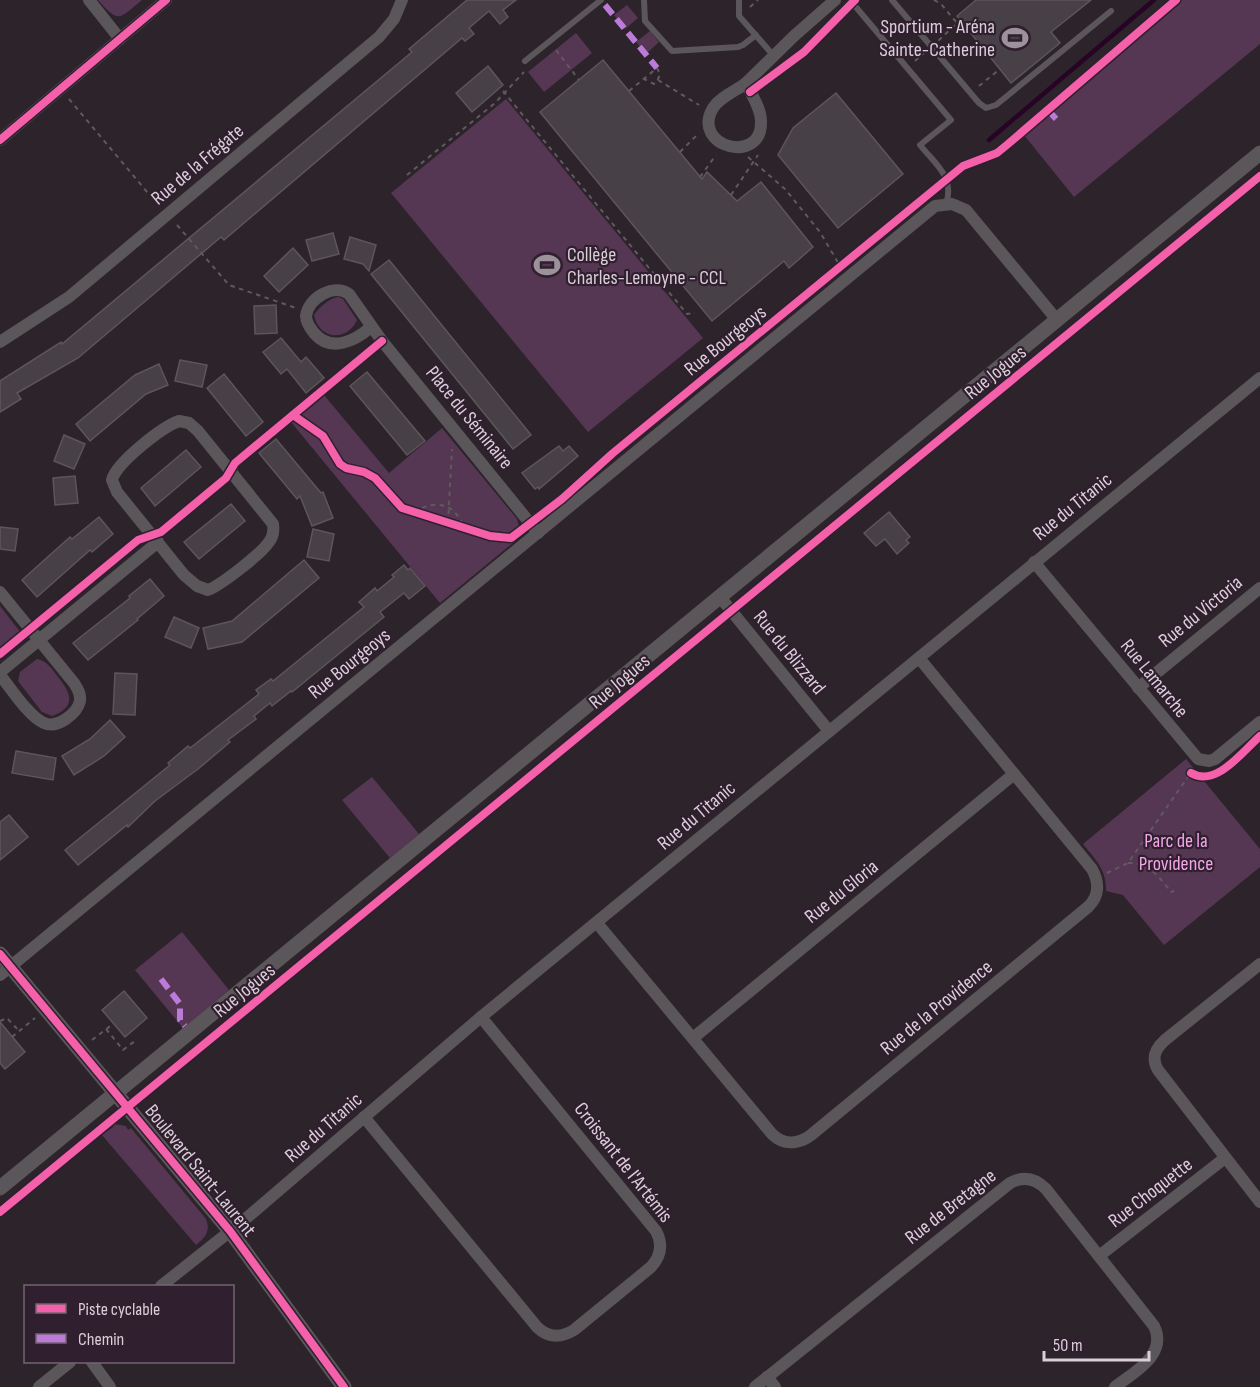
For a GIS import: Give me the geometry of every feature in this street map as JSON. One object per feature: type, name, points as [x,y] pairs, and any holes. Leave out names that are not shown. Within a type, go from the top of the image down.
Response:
[{"type":"street","points":[[89,0],[120,39]]},
{"type":"street","points":[[2,133],[166,0]]},
{"type":"street","name":"Rue de la Frégate","points":[[0,342],[69,297],[370,45],[390,25],[402,0]]},
{"type":"street","points":[[746,83],[760,112],[760,130],[749,144],[741,148],[732,148],[716,139],[709,125],[717,103],[746,83],[773,55],[835,0]]},
{"type":"street","name":"Rue Jogues","points":[[0,1188],[1260,153]]},
{"type":"street","points":[[946,204],[959,205],[966,210],[1057,320]]},
{"type":"street","name":"Rue Bourgeoys","points":[[5,970],[932,209],[946,204]]},
{"type":"street","name":"Place du Séminaire","points":[[371,327],[359,337],[348,342],[330,343],[312,331],[307,321],[307,313],[324,294],[340,289],[351,296],[371,327],[538,533]]},
{"type":"street","name":"Rue du Titanic","points":[[163,1285],[481,1017],[1260,378]]},
{"type":"street","points":[[179,421],[194,426],[271,520],[273,536],[265,547],[220,584],[208,590],[191,582],[158,542],[117,492],[112,480],[121,465],[167,426],[179,421]]},
{"type":"street","points":[[0,592],[38,640],[78,689],[80,702],[71,714],[56,723],[42,723],[0,673],[38,640],[158,542]]},
{"type":"street","name":"Rue Lamarche","points":[[1034,562],[1191,753],[1209,761],[1219,757],[1260,722]]},
{"type":"street","name":"Rue du Victoria","points":[[1138,688],[1260,588]]},
{"type":"street","name":"Rue du Blizzard","points":[[720,597],[829,731]]},
{"type":"street","name":"Rue de la Providence","points":[[597,923],[771,1134],[779,1140],[797,1142],[806,1139],[848,1105],[1088,907],[1095,897],[1097,880],[1092,869],[919,658]]},
{"type":"street","name":"Rue du Gloria","points":[[693,1038],[1014,774]]},
{"type":"street","name":"Boulevard Saint-Laurent","points":[[0,954],[5,970],[116,1093],[230,1231],[344,1387]]},
{"type":"street","points":[[1260,964],[1165,1040],[1155,1052],[1154,1058],[1158,1070],[1260,1202]]},
{"type":"street","name":"Croissant de l'Artémis","points":[[364,1117],[545,1334],[562,1335],[574,1330],[651,1267],[660,1251],[656,1231],[481,1017]]},
{"type":"street","name":"Rue Choquette","points":[[1099,1256],[1225,1158]]},
{"type":"street","name":"Rue de Bretagne","points":[[755,1387],[771,1382],[1016,1179],[1025,1178],[1040,1182],[1154,1326],[1159,1340],[1155,1354],[1115,1387]]},
{"type":"street","points":[[39,1387],[68,1363]]},
{"type":"street","points":[[93,1363],[110,1387]]},
{"type":"lane","points":[[525,61],[601,0]]},
{"type":"lane","points":[[644,0],[645,21],[672,51],[738,47],[756,35]]},
{"type":"lane","points":[[739,0],[739,16],[773,55]]},
{"type":"lane","points":[[850,0],[951,120],[920,145],[947,180],[950,192],[946,204]]},
{"type":"lane","points":[[892,0],[979,103],[986,108],[996,105],[1111,11]]},
{"type":"path","points":[[748,9],[758,0]]},
{"type":"path","points":[[934,0],[941,3],[957,23]]},
{"type":"path","points":[[936,42],[961,20]]},
{"type":"path","points":[[556,50],[579,80]]},
{"type":"path","points":[[629,91],[657,68],[660,74],[657,82],[654,84],[644,79]]},
{"type":"path","points":[[975,89],[1000,69]]},
{"type":"path","points":[[407,175],[487,108],[526,70]]},
{"type":"path","points":[[503,91],[687,314],[695,313]]},
{"type":"path","points":[[68,96],[162,209]]},
{"type":"path","points":[[483,103],[487,108]]},
{"type":"path","points":[[680,152],[700,131]]},
{"type":"path","points":[[731,195],[759,152]]},
{"type":"path","points":[[700,177],[717,154]]},
{"type":"path","points":[[748,158],[785,189],[820,232],[842,269]]},
{"type":"path","points":[[173,220],[230,285],[299,309]]},
{"type":"path","points":[[832,274],[842,269],[849,260]]},
{"type":"path","points":[[448,523],[452,440]]},
{"type":"path","points":[[411,511],[433,505],[449,508],[469,529]]},
{"type":"path","points":[[411,511],[425,516]]},
{"type":"path","points":[[437,519],[469,529]]},
{"type":"path","points":[[1128,863],[1192,771],[1203,778]]},
{"type":"path","points":[[1104,874],[1128,863],[1138,862],[1158,875],[1171,892],[1174,891]]},
{"type":"path","points":[[1158,875],[1161,871]]},
{"type":"path","points":[[0,1021],[7,1018],[19,1031]]},
{"type":"path","points":[[12,1036],[35,1018]]},
{"type":"path","points":[[91,1041],[113,1024]]},
{"type":"path","points":[[106,1029],[123,1050],[135,1041]]},
{"type":"green space","points":[[98,0],[142,0],[124,15],[115,16]]},
{"type":"green space","points":[[1182,0],[1260,0],[1260,44],[1074,197],[1024,135]]},
{"type":"green space","points":[[627,5],[638,18],[625,29],[614,15]]},
{"type":"green space","points":[[650,31],[659,42],[646,54],[636,42]]},
{"type":"green space","points":[[576,33],[592,53],[544,92],[528,72]]},
{"type":"green space","name":"Collège Charles-Lemoyne - CCL","points":[[506,99],[703,338],[588,432],[391,193]]},
{"type":"green space","points":[[338,297],[343,299],[357,320],[347,332],[334,335],[321,329],[314,315],[324,304]]},
{"type":"green space","points":[[324,395],[389,473],[442,428],[517,519],[520,530],[514,542],[440,603],[291,422]]},
{"type":"green space","points":[[0,606],[21,633],[0,650]]},
{"type":"green space","points":[[37,659],[51,668],[68,694],[68,704],[52,716],[42,712],[18,681],[20,672]]},
{"type":"green space","name":"Parc de la Providence","points":[[1186,759],[1260,849],[1260,867],[1164,945],[1123,895],[1106,891],[1105,877],[1096,860],[1083,844]]},
{"type":"green space","points":[[372,777],[419,834],[390,858],[342,800]]},
{"type":"green space","points":[[182,932],[229,990],[183,1028],[135,970]]},
{"type":"green space","points":[[114,1124],[126,1126],[128,1130],[131,1128],[206,1219],[208,1227],[206,1234],[196,1245],[102,1135]]},
{"type":"building","points":[[467,0],[516,0],[503,10],[508,17],[500,24],[489,11],[469,28],[474,34],[465,41],[462,38],[224,240],[221,237],[78,358],[17,393],[21,399],[0,412],[0,381],[61,342],[62,344],[412,52],[409,49]]},
{"type":"building","name":"Sportium - Aréna Sainte-Catherine","points":[[976,0],[1091,0],[1051,32],[1060,43],[1011,83],[957,16]]},
{"type":"building","points":[[603,60],[702,179],[707,172],[737,201],[761,182],[813,247],[789,268],[784,261],[712,321],[540,112]]},
{"type":"building","points":[[488,66],[503,85],[472,112],[456,93]]},
{"type":"building","points":[[836,93],[903,174],[838,228],[778,155],[793,128]]},
{"type":"building","points":[[333,233],[339,254],[312,261],[306,240]]},
{"type":"building","points":[[350,237],[376,245],[369,271],[363,264],[344,259]]},
{"type":"building","points":[[293,248],[308,265],[279,292],[264,276]]},
{"type":"building","points":[[389,260],[531,435],[513,449],[371,274]]},
{"type":"building","points":[[276,305],[277,333],[255,334],[254,306]]},
{"type":"building","points":[[281,338],[301,362],[306,357],[324,378],[306,393],[287,369],[281,374],[263,352]]},
{"type":"building","points":[[180,360],[207,365],[202,387],[175,381]]},
{"type":"building","points":[[159,364],[168,385],[146,394],[90,441],[76,424],[135,375]]},
{"type":"building","points":[[367,372],[425,441],[407,455],[350,386]]},
{"type":"building","points":[[224,374],[263,422],[246,436],[207,388]]},
{"type":"building","points":[[64,435],[85,444],[74,469],[54,461]]},
{"type":"building","points":[[276,439],[321,493],[323,492],[333,518],[312,526],[300,496],[297,499],[259,453]]},
{"type":"building","points":[[559,446],[563,451],[569,446],[578,456],[539,489],[538,487],[535,489],[522,473]]},
{"type":"building","points":[[186,450],[201,467],[155,506],[141,488]]},
{"type":"building","points":[[75,476],[78,503],[55,505],[53,478]]},
{"type":"building","points":[[231,504],[245,521],[199,559],[184,542]]},
{"type":"building","points":[[889,512],[910,537],[906,540],[909,543],[897,554],[885,539],[876,546],[864,533]]},
{"type":"building","points":[[99,517],[113,534],[92,552],[90,550],[37,597],[22,580],[70,537],[72,539]]},
{"type":"building","points":[[0,527],[18,529],[15,551],[0,549]]},
{"type":"building","points":[[313,529],[334,534],[329,561],[307,557]]},
{"type":"building","points":[[304,560],[319,578],[242,642],[208,649],[203,628],[232,621]]},
{"type":"building","points":[[404,565],[408,570],[410,568],[425,586],[409,599],[404,593],[380,612],[384,617],[292,692],[272,706],[270,703],[254,716],[256,719],[228,740],[230,742],[198,769],[155,801],[128,827],[127,825],[78,865],[65,850],[170,765],[168,763],[188,746],[190,748],[259,694],[256,690],[271,679],[273,681],[364,607],[359,602],[375,588],[377,591]]},
{"type":"building","points":[[150,579],[164,596],[88,660],[73,643],[130,598],[129,596]]},
{"type":"building","points":[[174,617],[199,628],[191,648],[165,637]]},
{"type":"building","points":[[115,673],[137,674],[135,715],[113,714]]},
{"type":"building","points":[[110,720],[125,737],[104,756],[74,775],[62,756],[90,739]]},
{"type":"building","points":[[16,751],[56,758],[53,780],[12,773]]},
{"type":"building","points":[[9,815],[28,837],[0,860],[0,822]]},
{"type":"building","points":[[124,991],[147,1018],[125,1037],[102,1010]]},
{"type":"building","points":[[0,1022],[25,1052],[5,1069],[0,1063]]},
{"type":"waterway","points":[[989,140],[1154,0]]},
{"type":"marked path","points":[[605,5],[657,68]]},
{"type":"marked path","points":[[1048,110],[1058,121]]},
{"type":"marked path","points":[[161,979],[180,1004],[180,1020],[185,1026]]},
{"type":"cycle path","points":[[0,140],[166,0]]},
{"type":"cycle path","points":[[750,92],[804,52],[855,0]]},
{"type":"cycle path","points":[[293,415],[323,436],[340,464],[375,478],[402,508],[490,536],[511,538],[562,499],[613,453],[963,166],[997,153],[1176,0]]},
{"type":"cycle path","points":[[0,1212],[1260,176]]},
{"type":"cycle path","points":[[0,654],[138,540],[161,532],[226,478],[235,463],[382,341]]},
{"type":"cycle path","points":[[1191,773],[1210,776],[1219,772],[1260,736]]},
{"type":"cycle path","points":[[0,954],[230,1231],[344,1387]]},
{"type":"place","name":"Sportium - Aréna Sainte-Catherine","points":[[1015,38]]},
{"type":"place","name":"Collège Charles-Lemoyne - CCL","points":[[547,265]]}]
